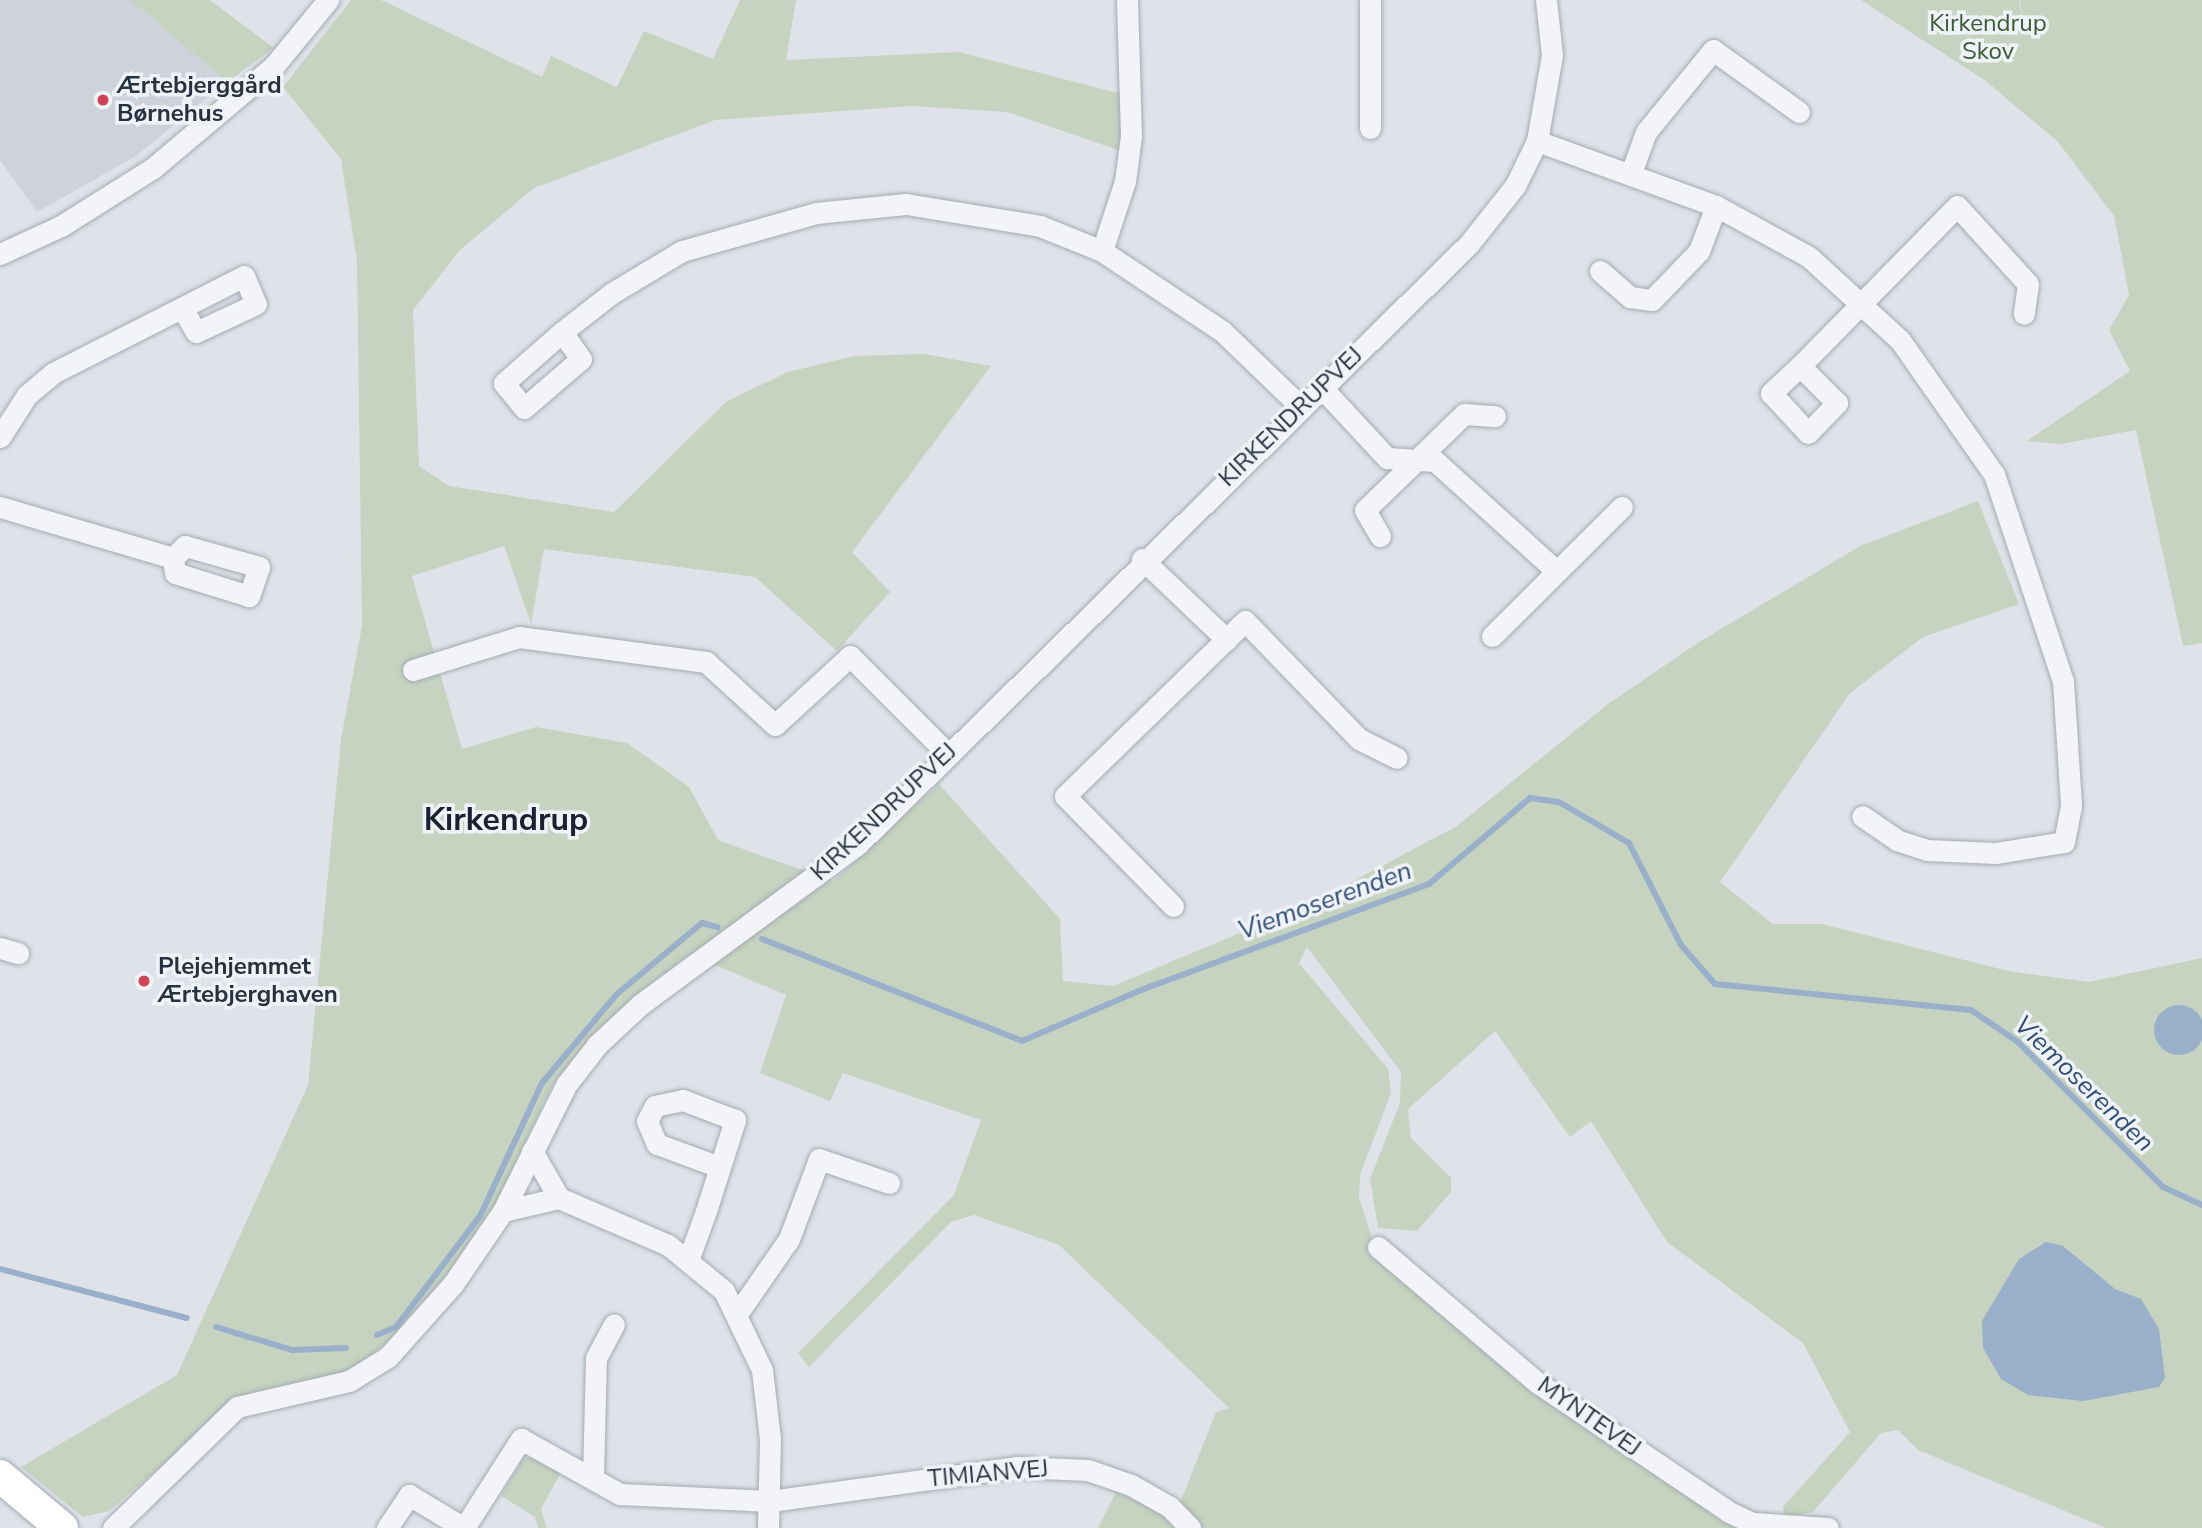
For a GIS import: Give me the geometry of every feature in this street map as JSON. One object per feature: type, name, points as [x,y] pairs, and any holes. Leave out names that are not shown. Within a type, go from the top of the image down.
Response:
[{"type":"street","points":[[0,254],[61,226],[153,168],[273,67],[328,0]]},
{"type":"street","points":[[1102,251],[1125,181],[1131,136],[1127,0]]},
{"type":"street","points":[[1370,0],[1370,128]]},
{"type":"street","name":"KIRKENDRUPVEJ","points":[[113,1528],[237,1407],[349,1381],[379,1366],[438,1303],[503,1211],[566,1085],[597,1045],[641,1004],[859,843],[1142,559],[1468,246],[1514,186],[1537,141],[1550,82],[1546,0]]},
{"type":"street","points":[[1631,173],[1646,132],[1713,50],[1799,112]]},
{"type":"street","points":[[1537,141],[1716,206],[1809,257],[1859,299],[1938,386],[1994,474],[2063,681],[2071,806],[2064,842],[1995,853],[1927,850],[1897,840],[1862,816]]},
{"type":"street","points":[[562,332],[682,251],[816,213],[906,204],[1040,226],[1102,251],[1222,331],[1302,408]]},
{"type":"street","points":[[1600,271],[1630,298],[1652,300],[1699,251],[1716,206]]},
{"type":"street","points":[[1800,366],[1859,299],[1956,206],[2028,284],[2024,314]]},
{"type":"street","points":[[0,437],[27,395],[53,373],[181,308]]},
{"type":"street","points":[[1322,388],[1387,458],[1435,461],[1555,570]]},
{"type":"street","points":[[1380,536],[1365,510],[1464,414],[1495,416]]},
{"type":"street","points":[[0,507],[173,558]]},
{"type":"street","points":[[1492,636],[1555,570],[1622,507]]},
{"type":"street","points":[[1142,559],[1227,640]]},
{"type":"street","points":[[1173,906],[1065,796],[1245,621],[1359,739],[1397,758]]},
{"type":"street","points":[[413,670],[519,637],[706,662],[775,725],[850,656],[948,754]]},
{"type":"street","points":[[532,1151],[559,1198],[688,1258],[724,1291],[762,1370],[770,1501],[768,1528]]},
{"type":"street","points":[[737,1314],[789,1239],[819,1159],[889,1183]]},
{"type":"street","points":[[688,1258],[720,1167]]},
{"type":"street","points":[[503,1211],[559,1198]]},
{"type":"street","name":"MYNTEVEJ","points":[[1378,1247],[1538,1383],[1729,1512],[1753,1522],[1828,1528]]},
{"type":"street","points":[[593,1479],[596,1358],[614,1324]]},
{"type":"street","name":"TIMIANVEJ","points":[[387,1528],[408,1495],[464,1528],[521,1439],[621,1494],[770,1501],[1039,1466],[1088,1470],[1131,1485],[1170,1507],[1190,1528]]},
{"type":"street","points":[[0,1476],[62,1528]]},
{"type":"shaded area","name":"Ærtebjerggård Børnehus","points":[[0,0],[130,0],[227,82],[136,156],[37,212],[0,160]]},
{"type":"green space","points":[[130,0],[210,0],[274,48],[227,82]]},
{"type":"green space","points":[[351,0],[381,0],[542,77],[551,56],[617,87],[644,31],[713,59],[740,0],[796,0],[786,60],[959,52],[1129,96],[1127,153],[1007,112],[912,106],[715,120],[534,188],[460,250],[413,310],[419,466],[449,486],[614,512],[727,401],[788,372],[854,356],[924,354],[991,366],[852,552],[890,592],[837,651],[755,577],[544,549],[531,624],[504,546],[412,576],[462,749],[536,727],[627,743],[689,787],[718,840],[833,881],[939,784],[1060,919],[1063,981],[1113,986],[1312,903],[1457,826],[1608,704],[1699,642],[1860,546],[1978,501],[2019,604],[1923,637],[1850,693],[1720,882],[1773,924],[1822,924],[2008,971],[2089,982],[2202,958],[2202,1528],[2106,1528],[1918,1450],[1898,1430],[1881,1433],[1813,1512],[1784,1517],[1783,1507],[1850,1432],[1803,1343],[1667,1242],[1591,1121],[1570,1137],[1495,1031],[1408,1109],[1411,1138],[1451,1178],[1451,1192],[1417,1231],[1378,1228],[1370,1179],[1400,1103],[1401,1072],[1307,947],[1299,963],[1388,1069],[1391,1093],[1360,1175],[1359,1198],[1376,1251],[1739,1528],[1203,1528],[1180,1503],[1216,1412],[1229,1408],[1059,1245],[974,1215],[951,1222],[809,1367],[798,1353],[954,1195],[981,1120],[843,1073],[830,1101],[760,1073],[786,995],[689,954],[594,1034],[552,1086],[491,1216],[433,1300],[370,1357],[342,1374],[241,1398],[109,1511],[83,1517],[21,1467],[177,1375],[308,1085],[341,739],[362,626],[357,261],[341,159],[283,87]]},
{"type":"green space","name":"Kirkendrup Skov","points":[[1861,0],[2019,0],[2027,42],[2020,0],[2202,0],[2202,643],[2183,646],[2136,430],[2061,444],[2027,441],[2130,371],[2109,330],[2129,295],[2114,216],[2058,142],[1986,81]]},
{"type":"green space","points":[[537,1456],[561,1472],[541,1509],[547,1528],[538,1528],[535,1517],[501,1496],[523,1459]]},
{"type":"green space","points":[[1116,1492],[1159,1511],[1174,1528],[1098,1528]]},
{"type":"water","points":[[2179,1005],[2197,1012],[2204,1030],[2197,1048],[2179,1055],[2161,1048],[2154,1030],[2161,1012]]},
{"type":"water","points":[[2046,1242],[2063,1246],[2115,1289],[2141,1299],[2159,1329],[2165,1378],[2159,1387],[2083,1401],[2028,1395],[2001,1379],[1983,1348],[1982,1321],[2019,1259]]},
{"type":"waterway","name":"Viemoserenden","points":[[762,939],[1022,1041],[1141,990],[1429,884],[1530,798],[1559,802],[1629,843],[1681,945],[1715,984],[1971,1010],[2018,1042],[2163,1187],[2202,1205]]},
{"type":"waterway","name":"Viemoserenden","points":[[377,1335],[396,1327],[480,1216],[542,1083],[617,994],[702,923],[717,927]]},
{"type":"waterway","name":"Viemoserenden","points":[[0,1269],[187,1318]]},
{"type":"waterway","name":"Viemoserenden","points":[[216,1327],[292,1350],[346,1348]]},
{"type":"place","name":"Ærtebjerggård Børnehus","points":[[103,100]]},
{"type":"place","name":"Plejehjemmet Ærtebjerghaven","points":[[144,981]]},
{"type":"district","name":"Kirkendrup","points":[[506,820]]}]
